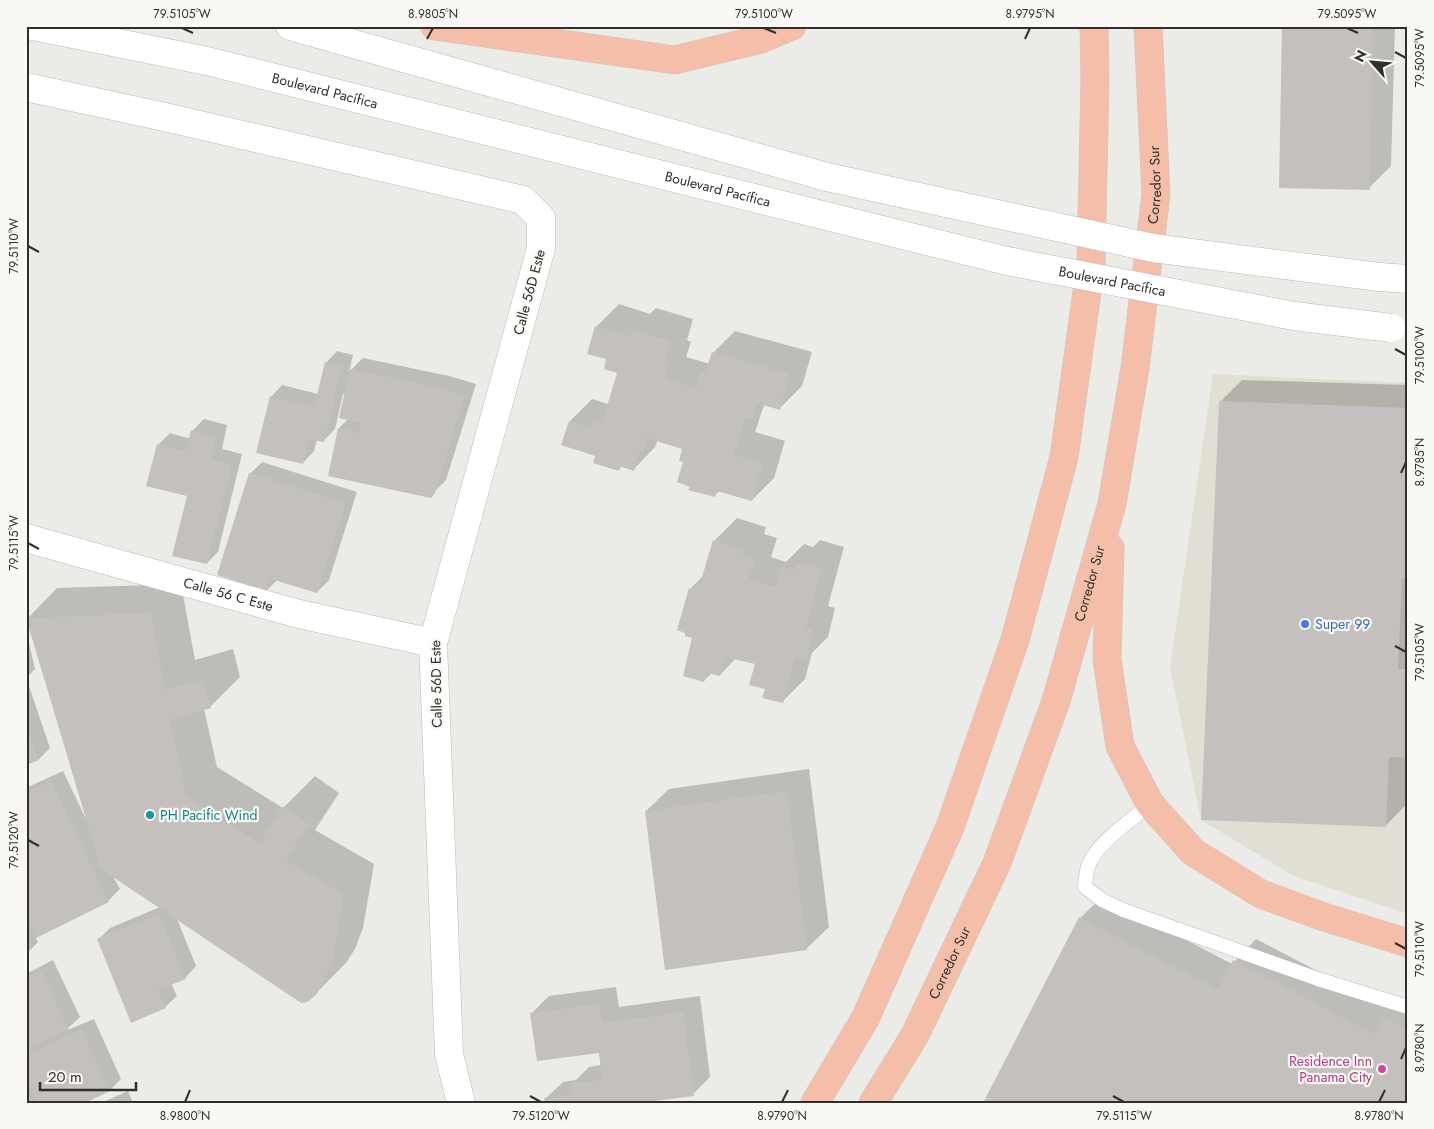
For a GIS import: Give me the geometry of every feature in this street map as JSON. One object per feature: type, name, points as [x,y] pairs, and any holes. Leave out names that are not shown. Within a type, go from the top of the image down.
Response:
[{"type":"highway","points":[[435,26],[675,60],[761,39],[792,26]]},
{"type":"highway","points":[[815,1103],[866,1017],[950,827],[1015,640],[1064,457],[1091,263],[1095,80],[1094,26]]},
{"type":"highway","name":"Corredor Sur","points":[[874,1103],[914,1035],[997,864],[1056,701],[1112,504],[1135,368],[1156,194],[1148,26]]},
{"type":"highway","points":[[1112,504],[1106,659],[1120,746],[1150,804],[1194,852],[1261,894],[1324,917],[1408,942]]},
{"type":"street","name":"Boulevard Pacífica","points":[[33,26],[207,61],[1007,262],[1294,316],[1399,329]]},
{"type":"street","points":[[290,26],[827,176],[1153,248],[1379,278],[1408,279]]},
{"type":"street","name":"Calle 56D Este","points":[[26,87],[170,118],[523,200],[541,218],[541,248],[432,643],[449,1054],[461,1103]]},
{"type":"street","name":"Calle 56 C Este","points":[[26,538],[299,614],[432,643]]},
{"type":"lane","points":[[1150,804],[1101,846],[1090,862],[1086,874],[1085,887],[1102,900],[1123,910],[1318,980],[1408,1007]]},
{"type":"shaded area","name":"Super 99","points":[[1213,374],[1408,383],[1408,914],[1294,876],[1201,820],[1170,668]]},
{"type":"building","points":[[1282,26],[1373,26],[1370,190],[1279,188]]},
{"type":"building","points":[[595,326],[631,336],[632,330],[671,341],[665,362],[669,364],[665,379],[696,388],[701,372],[705,373],[712,352],[790,374],[780,410],[757,403],[753,419],[745,417],[734,455],[763,463],[752,501],[717,491],[715,497],[688,490],[690,487],[677,482],[683,462],[679,461],[682,449],[647,438],[643,453],[639,452],[634,471],[620,466],[619,471],[593,463],[595,456],[561,445],[569,421],[589,427],[591,419],[602,423],[617,373],[604,369],[606,359],[587,354]]},
{"type":"building","points":[[325,362],[342,367],[324,442],[309,439],[303,464],[256,453],[270,396],[314,407]]},
{"type":"building","points":[[350,369],[437,387],[465,396],[435,493],[431,498],[328,476],[338,428],[359,433],[361,423],[339,418]]},
{"type":"building","name":"Super 99","points":[[1219,401],[1408,408],[1408,579],[1402,579],[1398,669],[1408,669],[1408,758],[1389,757],[1386,827],[1201,820]]},
{"type":"building","points":[[191,430],[216,437],[211,460],[232,465],[207,564],[172,556],[187,496],[146,486],[157,444],[186,451]]},
{"type":"building","points":[[249,473],[346,503],[317,593],[271,579],[267,591],[217,575]]},
{"type":"building","points":[[713,540],[744,549],[743,556],[755,560],[749,579],[775,587],[781,566],[794,570],[797,562],[822,569],[806,628],[813,630],[806,661],[795,658],[783,703],[762,698],[765,689],[749,685],[755,664],[725,657],[720,676],[707,673],[704,682],[683,676],[692,638],[685,636],[685,633],[677,630],[689,588],[695,589],[697,583],[700,584]]},
{"type":"building","name":"PH Pacific Wind","points":[[151,613],[165,690],[203,679],[211,708],[170,720],[187,797],[259,843],[283,806],[309,824],[286,861],[344,894],[333,960],[325,980],[316,995],[307,1002],[301,1003],[101,869],[26,618]]},
{"type":"building","points":[[26,723],[39,760],[26,765]]},
{"type":"building","points":[[51,781],[109,902],[36,938],[26,918],[26,793]]},
{"type":"building","points":[[787,791],[807,950],[665,970],[645,811]]},
{"type":"building","points":[[159,913],[186,979],[158,990],[166,1008],[131,1023],[97,939]]},
{"type":"building","points":[[1079,917],[1217,989],[1233,960],[1375,1034],[1384,1017],[1408,1029],[1408,1103],[983,1103]]},
{"type":"building","points":[[41,971],[69,1030],[26,1050],[26,978]]},
{"type":"building","points":[[599,1004],[602,1023],[683,1012],[694,1096],[638,1103],[545,1103],[544,1098],[572,1095],[571,1083],[602,1080],[599,1053],[537,1061],[530,1013]]},
{"type":"building","points":[[82,1029],[110,1091],[85,1103],[37,1103],[26,1078],[26,1055]]},
{"type":"place","name":"Super 99","points":[[1305,624]]},
{"type":"place","name":"PH Pacific Wind","points":[[150,815]]},
{"type":"place","name":"Residence Inn Panama City","points":[[1382,1069]]}]
